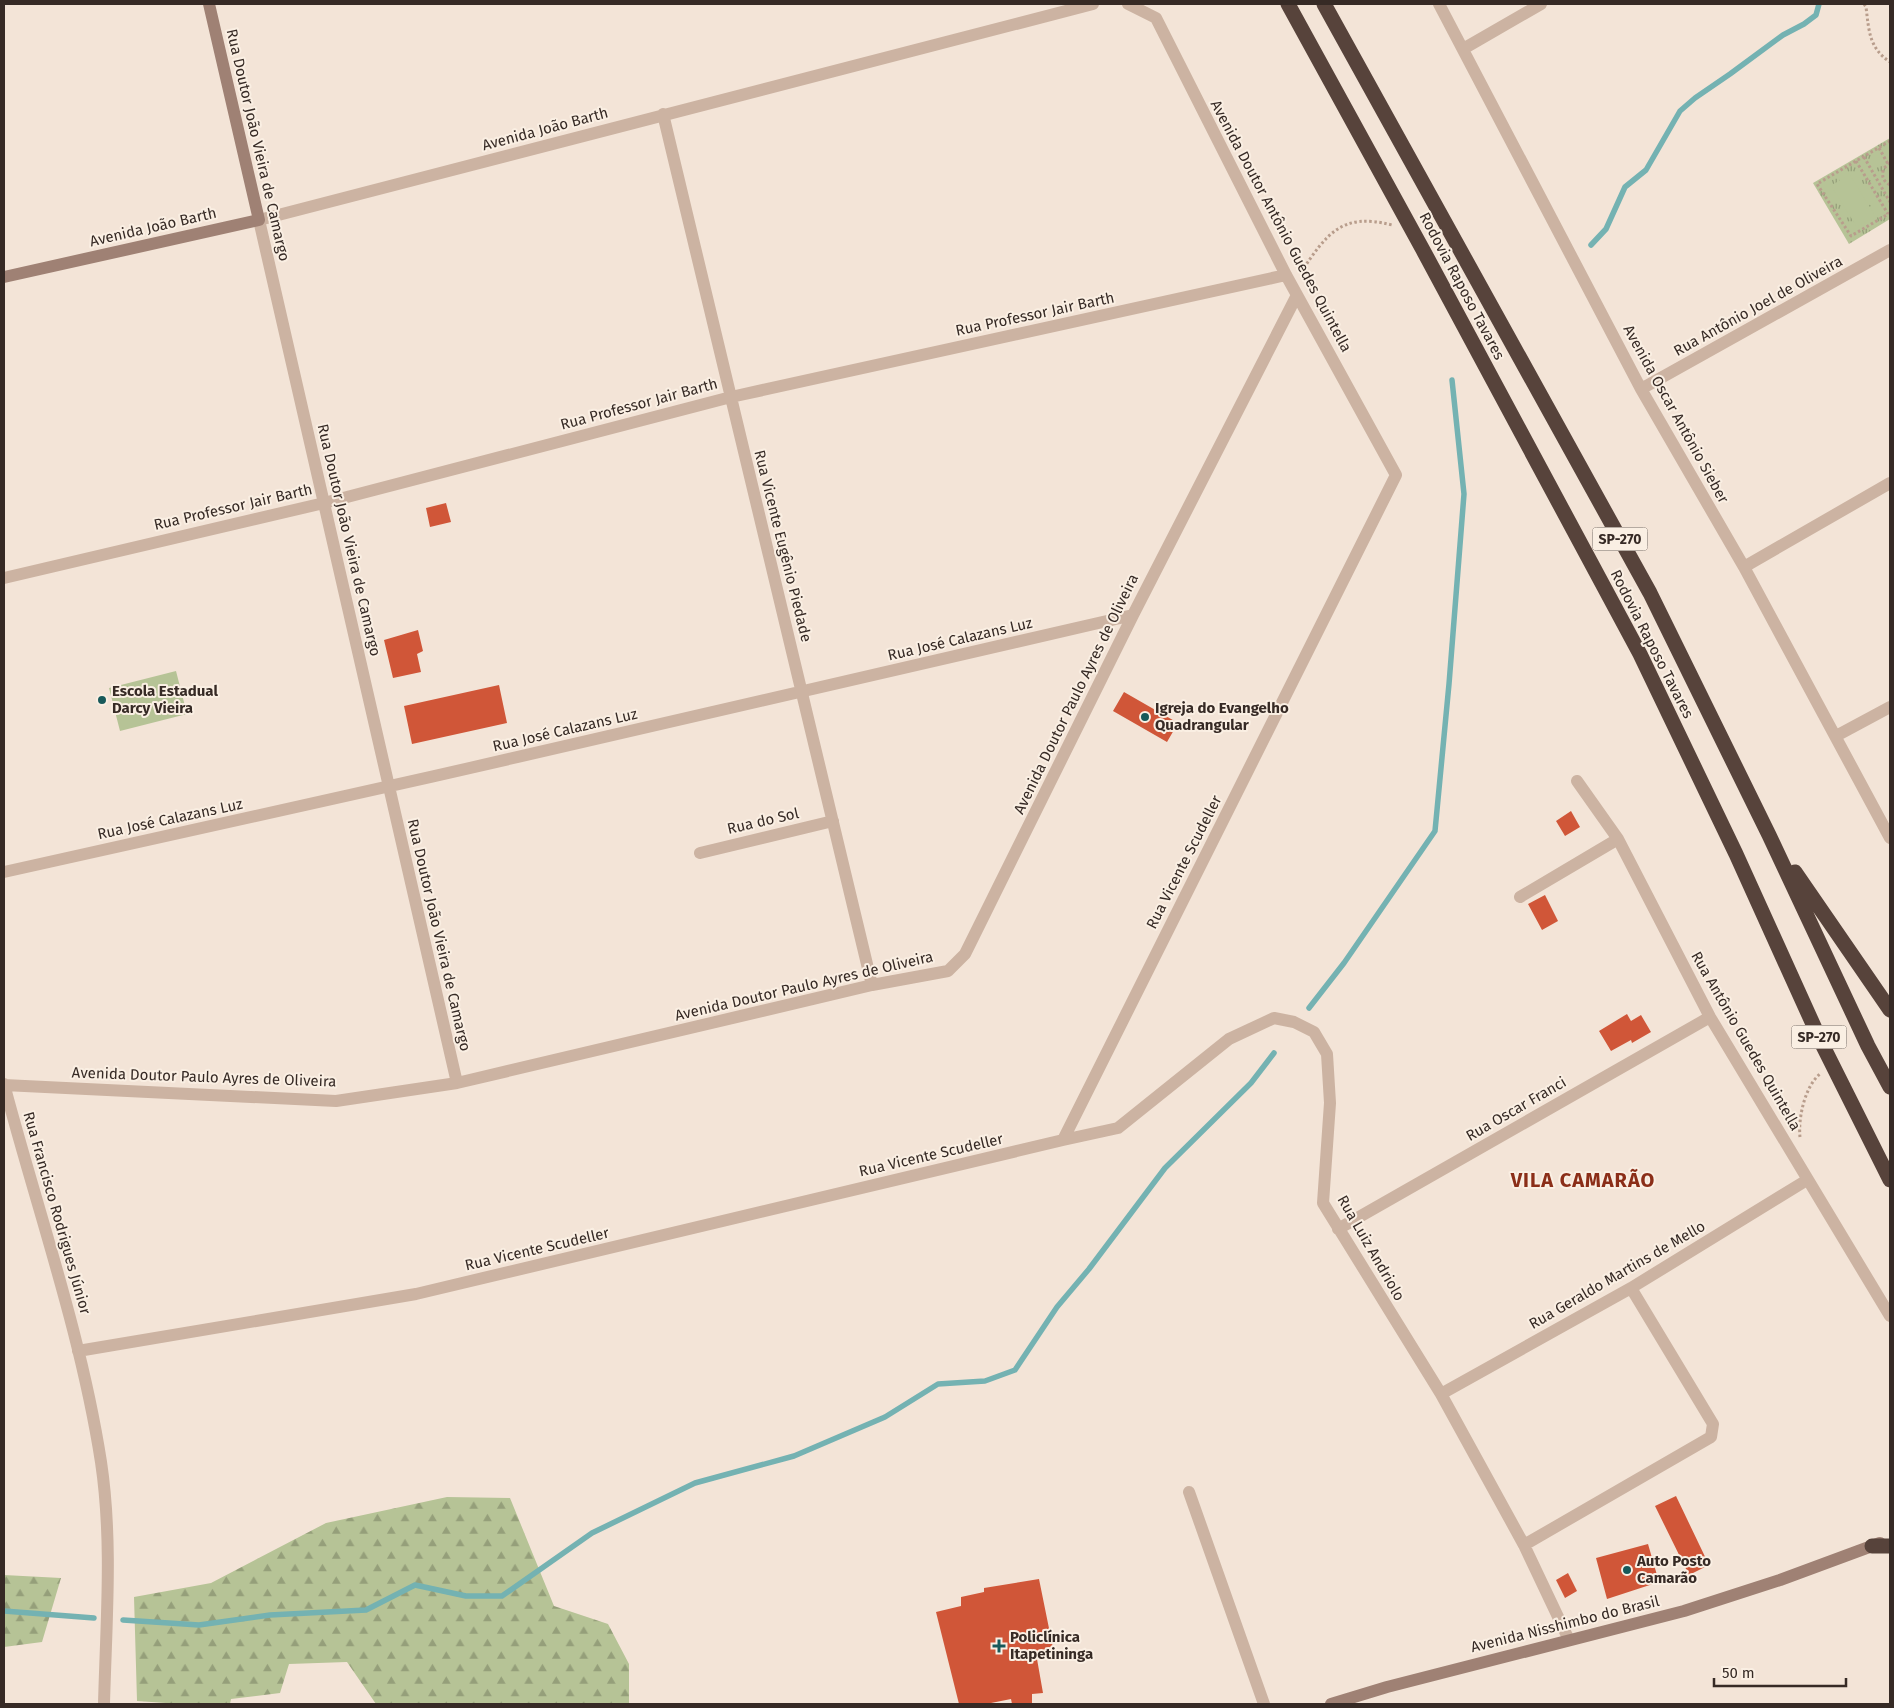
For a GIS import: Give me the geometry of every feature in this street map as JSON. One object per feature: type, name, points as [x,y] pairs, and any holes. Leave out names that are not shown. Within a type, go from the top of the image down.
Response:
[{"type":"highway","name":"Rodovia Raposo Tavares","points":[[1324,4],[1650,593],[1769,835],[1868,1046],[1890,1087]]},
{"type":"highway","name":"Rodovia Raposo Tavares","points":[[1288,5],[1412,230],[1640,654],[1736,854],[1832,1064],[1890,1180]]},
{"type":"highway","points":[[1769,835],[1890,1010]]},
{"type":"highway","points":[[1872,1546],[1890,1546]]},
{"type":"main road","name":"Rua Doutor João Vieira de Camargo","points":[[209,4],[259,220]]},
{"type":"main road","name":"Avenida João Barth","points":[[4,277],[259,220]]},
{"type":"main road","name":"Avenida Nisshimbo do Brasil","points":[[1331,1704],[1387,1687],[1684,1611],[1780,1580],[1890,1539]]},
{"type":"street","name":"Avenida João Barth","points":[[259,220],[1093,4]]},
{"type":"street","name":"Avenida Doutor Antônio Guedes Quintella","points":[[1128,4],[1156,18],[1292,285],[1396,475]]},
{"type":"street","name":"Avenida Oscar Antônio Sieber","points":[[1439,4],[1641,389],[1744,567],[1890,838]]},
{"type":"street","points":[[1463,49],[1541,4]]},
{"type":"street","name":"Rua Vicente Eugênio Piedade","points":[[663,114],[872,986]]},
{"type":"street","name":"Rua Doutor João Vieira de Camargo","points":[[259,220],[457,1083]]},
{"type":"street","name":"Rua Antônio Joel de Oliveira","points":[[1641,389],[1890,250]]},
{"type":"street","name":"Rua Professor Jair Barth","points":[[4,578],[324,502],[731,397],[1292,285]]},
{"type":"street","name":"Avenida Doutor Paulo Ayres de Oliveira","points":[[4,1084],[336,1101],[457,1083],[872,986],[948,971],[965,954],[1133,614],[1292,285]]},
{"type":"street","name":"Rua Vicente Scudeller","points":[[78,1351],[416,1294],[1063,1140],[1396,475]]},
{"type":"street","points":[[1744,567],[1890,483]]},
{"type":"street","name":"Rua José Calazans Luz","points":[[4,872],[802,693],[1133,614]]},
{"type":"street","points":[[1836,736],[1890,707]]},
{"type":"street","name":"Rua Antônio Guedes Quintella","points":[[1577,782],[1618,839],[1710,1017],[1890,1316]]},
{"type":"street","name":"Rua do Sol","points":[[700,853],[833,821]]},
{"type":"street","points":[[1520,897],[1618,839]]},
{"type":"street","name":"Rua Oscar Franci","points":[[1338,1229],[1710,1017]]},
{"type":"street","name":"Rua Luiz Andriolo","points":[[1063,1140],[1118,1128],[1229,1039],[1274,1018],[1294,1022],[1314,1032],[1327,1054],[1330,1103],[1323,1203],[1441,1394],[1524,1545],[1569,1640]]},
{"type":"street","name":"Rua Francisco Rodrigues Júnior","points":[[4,1084],[78,1351],[101,1463],[108,1538],[104,1704]]},
{"type":"street","name":"Rua Geraldo Martins de Mello","points":[[1441,1394],[1632,1288],[1807,1180]]},
{"type":"street","points":[[1524,1545],[1711,1437],[1713,1424],[1632,1288]]},
{"type":"street","points":[[1189,1492],[1264,1704]]},
{"type":"path","points":[[1864,4],[1870,40],[1881,56],[1890,62]]},
{"type":"path","points":[[1856,161],[1889,214],[1851,236],[1817,184],[1856,161],[1864,157],[1890,141]]},
{"type":"path","points":[[1879,148],[1889,164],[1883,172],[1884,180],[1890,185]]},
{"type":"path","points":[[1864,157],[1890,202]]},
{"type":"path","points":[[1872,187],[1884,180]]},
{"type":"path","points":[[1292,285],[1322,241],[1339,227],[1354,221],[1380,222],[1412,230]]},
{"type":"path","points":[[1800,1143],[1799,1133],[1804,1100],[1813,1079],[1832,1064]]},
{"type":"green space","points":[[1890,138],[1890,219],[1849,244],[1813,183]]},
{"type":"green space","points":[[1849,174],[1875,215],[1857,227],[1831,186]]},
{"type":"green space","points":[[176,671],[187,714],[120,731],[109,688]]},
{"type":"green space","points":[[447,1497],[510,1498],[554,1606],[608,1624],[629,1664],[629,1704],[376,1704],[347,1662],[289,1664],[280,1693],[231,1699],[230,1704],[180,1704],[137,1701],[134,1597],[211,1583],[326,1523]]},
{"type":"green space","points":[[4,1575],[61,1578],[42,1642],[4,1647]]},
{"type":"building","points":[[446,503],[451,522],[430,527],[426,508]]},
{"type":"building","points":[[418,630],[423,651],[417,654],[421,672],[393,678],[384,640]]},
{"type":"building","points":[[499,685],[507,723],[412,744],[404,706]]},
{"type":"building","name":"Igreja do Evangelho Quadrangular","points":[[1124,692],[1178,723],[1167,742],[1113,711]]},
{"type":"building","points":[[1571,811],[1580,827],[1565,836],[1556,821]]},
{"type":"building","points":[[1545,895],[1558,921],[1542,930],[1528,904]]},
{"type":"building","points":[[1627,1014],[1631,1021],[1641,1015],[1651,1032],[1632,1043],[1631,1040],[1611,1051],[1599,1031]]},
{"type":"building","points":[[1676,1496],[1709,1565],[1689,1575],[1655,1506]]},
{"type":"building","name":"Auto Posto Camarão","points":[[1648,1544],[1659,1582],[1607,1599],[1596,1558]]},
{"type":"building","points":[[1568,1573],[1577,1591],[1565,1598],[1556,1580]]},
{"type":"building","name":"Policlínica Itapetininga","points":[[1039,1579],[1055,1658],[1037,1659],[1043,1693],[1032,1694],[1032,1704],[1012,1704],[1011,1699],[986,1704],[959,1704],[936,1612],[961,1606],[961,1597],[984,1592],[984,1588]]},
{"type":"waterway","points":[[1591,245],[1606,229],[1625,187],[1646,170],[1680,111],[1695,98],[1783,35],[1816,15],[1819,4]]},
{"type":"waterway","points":[[1309,1008],[1344,963],[1435,831],[1464,494],[1452,380]]},
{"type":"waterway","points":[[123,1620],[199,1625],[270,1615],[366,1610],[415,1585],[466,1596],[502,1596],[592,1533],[695,1483],[794,1456],[885,1417],[938,1384],[985,1381],[1015,1370],[1057,1307],[1089,1269],[1165,1168],[1251,1083],[1274,1053]]},
{"type":"waterway","points":[[4,1611],[94,1618]]},
{"type":"place","name":"Escola Estadual Darcy Vieira","points":[[102,700]]},
{"type":"place","name":"Igreja do Evangelho Quadrangular","points":[[1145,717]]},
{"type":"place","name":"Auto Posto Camarão","points":[[1627,1570]]},
{"type":"place","name":"Policlínica Itapetininga","points":[[999,1646]]},
{"type":"district","name":"VILA CAMARÃO","points":[[1583,1180]]}]
